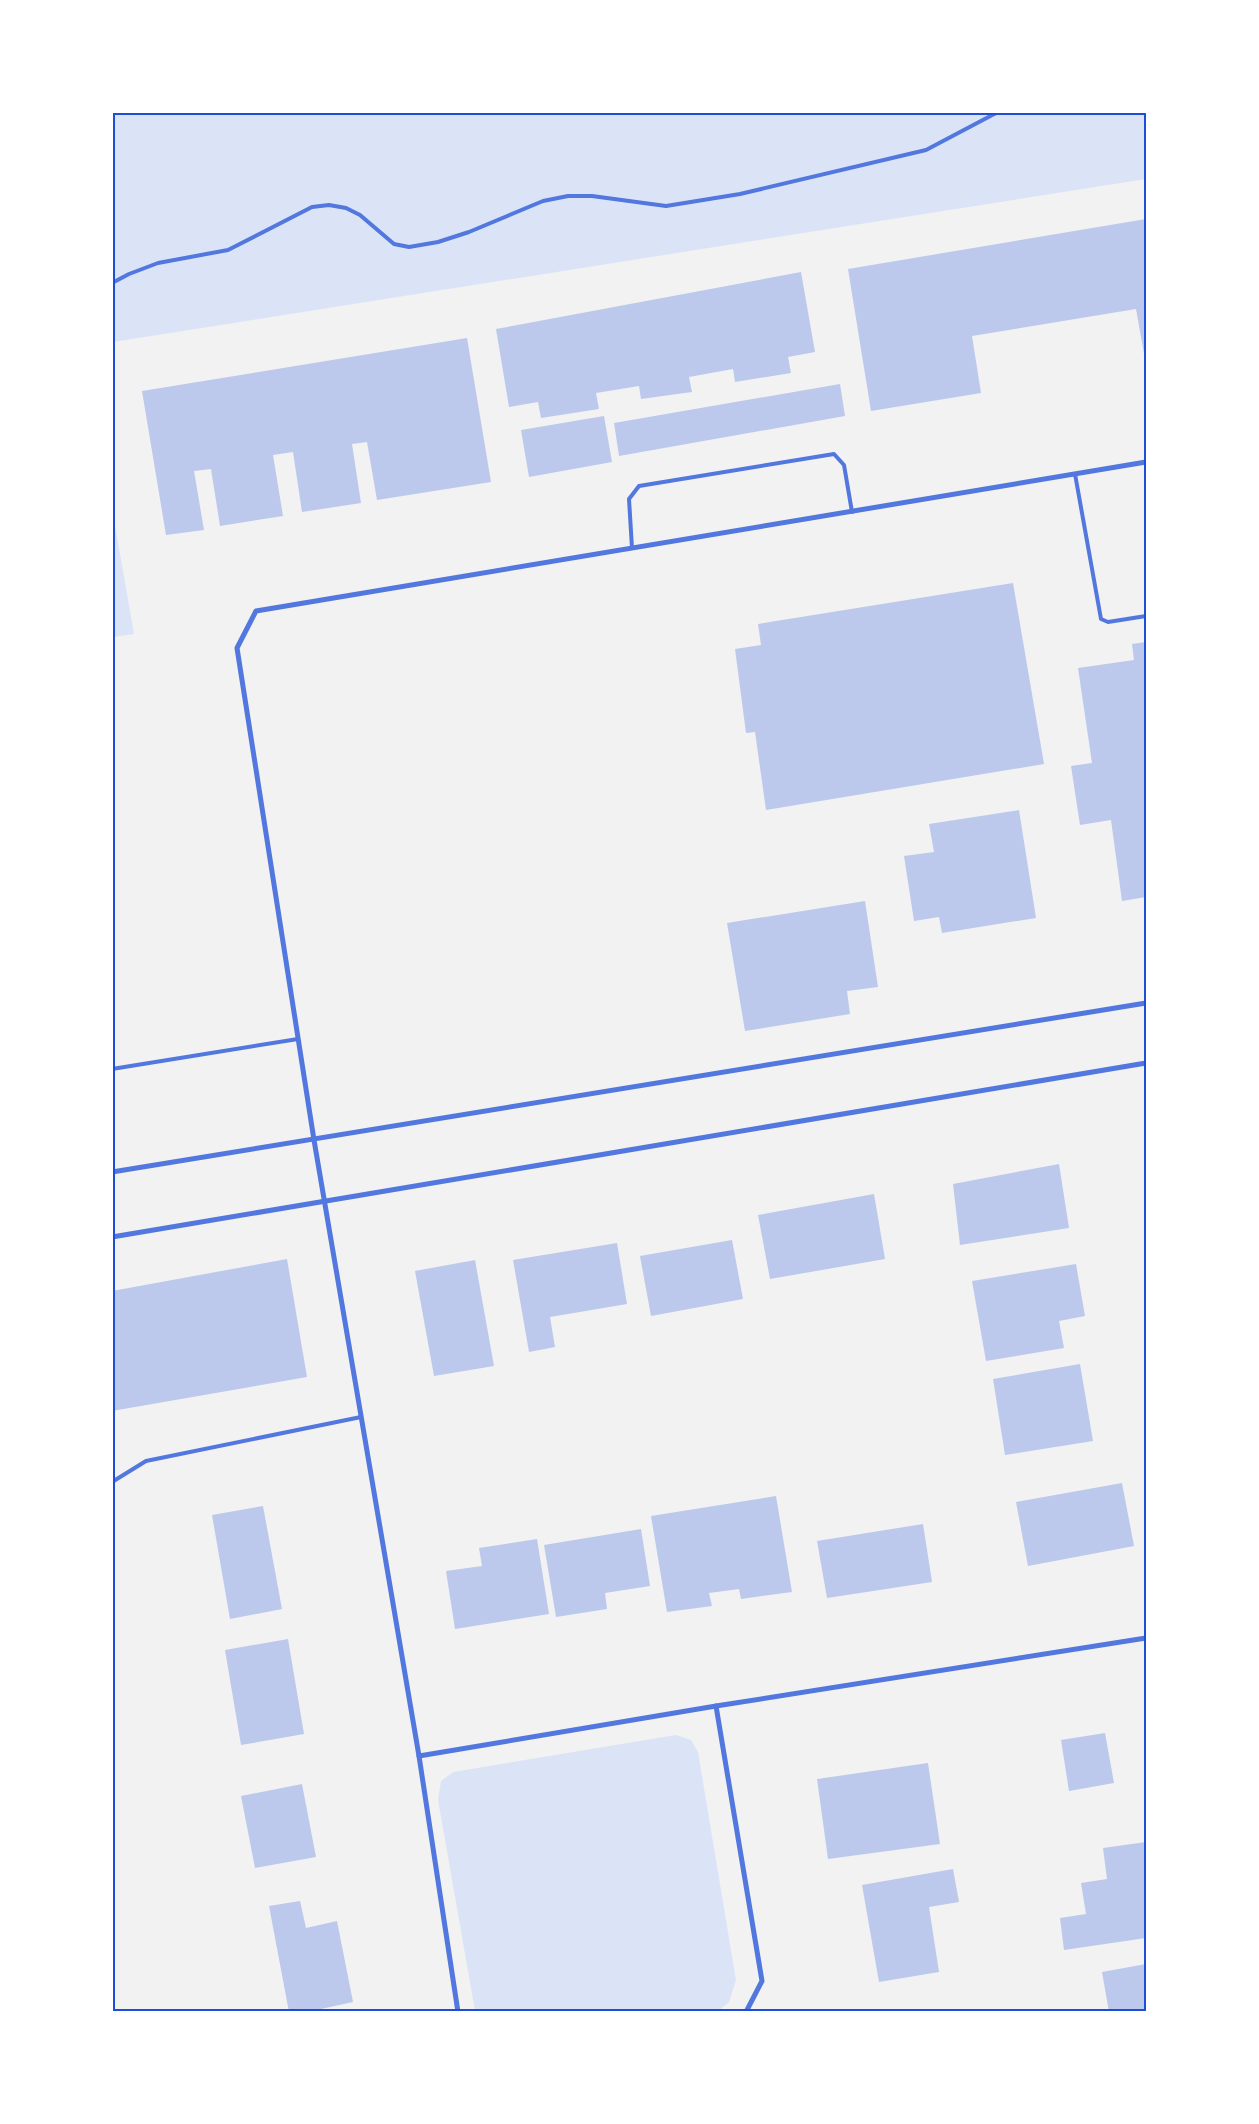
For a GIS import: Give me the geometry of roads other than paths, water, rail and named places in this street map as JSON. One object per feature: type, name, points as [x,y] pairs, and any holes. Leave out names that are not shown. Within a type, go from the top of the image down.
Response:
[{"type":"street","points":[[458,2012],[419,1756],[314,1140],[237,648],[256,611],[1146,462]]},
{"type":"street","points":[[112,1172],[1146,1003]]},
{"type":"street","points":[[112,1237],[1146,1063]]},
{"type":"street","points":[[419,1756],[716,1706],[1146,1638]]},
{"type":"street","points":[[716,1706],[762,1981],[746,2012]]},
{"type":"lane","points":[[112,283],[158,263],[228,250],[312,207],[330,205],[346,208],[360,215],[394,244],[409,247],[438,242],[469,232],[543,200],[568,196],[592,196],[666,206],[740,194],[926,150],[998,112]]},
{"type":"lane","points":[[632,548],[629,499],[639,486],[717,472],[834,454],[844,465],[852,512]]},
{"type":"lane","points":[[1076,474],[1101,618],[1108,622],[1146,616]]},
{"type":"lane","points":[[112,1069],[298,1039]]},
{"type":"lane","points":[[112,1482],[146,1461],[361,1417]]}]
